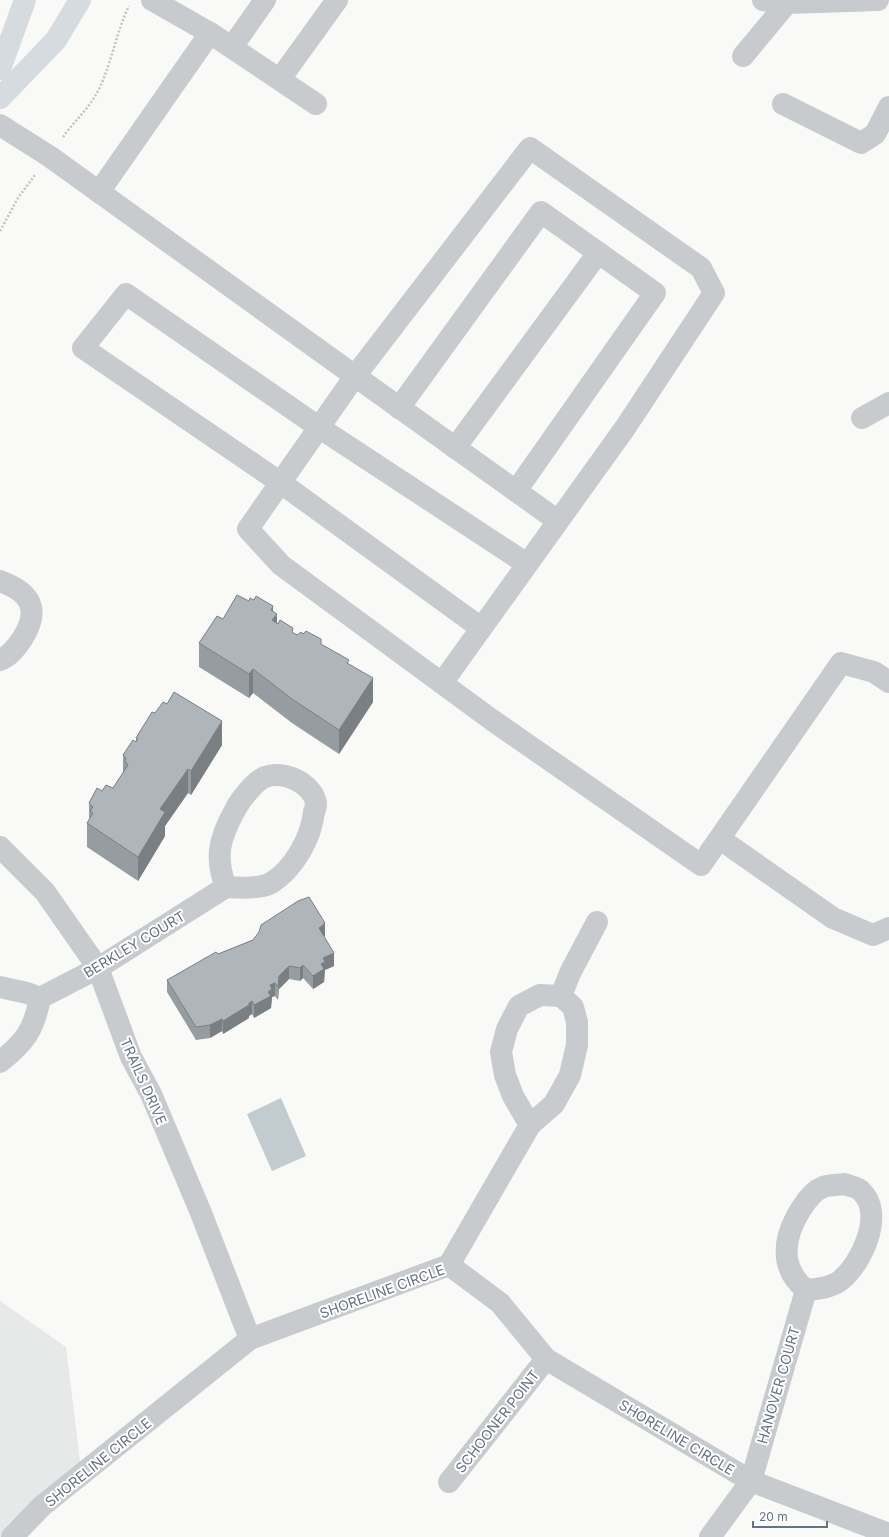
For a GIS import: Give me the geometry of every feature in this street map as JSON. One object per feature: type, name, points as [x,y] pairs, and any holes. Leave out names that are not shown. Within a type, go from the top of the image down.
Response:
[{"type":"main road","points":[[0,69],[25,0]]},
{"type":"main road","points":[[0,98],[56,40],[80,0]]},
{"type":"street","points":[[232,47],[265,0]]},
{"type":"street","points":[[280,80],[337,0]]},
{"type":"street","points":[[763,0],[787,3],[878,0]]},
{"type":"street","points":[[154,1],[210,33],[316,104]]},
{"type":"street","points":[[743,56],[787,3]]},
{"type":"street","points":[[99,192],[210,33]]},
{"type":"street","points":[[783,104],[861,143],[875,134],[889,107]]},
{"type":"street","points":[[0,125],[49,156],[558,521]]},
{"type":"street","points":[[442,683],[625,428],[714,293],[701,268],[530,148],[356,376],[248,529],[281,565],[492,720],[701,865],[842,663],[874,672],[889,682]]},
{"type":"street","points":[[399,408],[541,212],[655,293],[516,491]]},
{"type":"street","points":[[455,448],[598,253]]},
{"type":"street","points":[[481,628],[281,483],[83,348],[126,294],[320,428],[527,564]]},
{"type":"street","points":[[862,418],[889,403]]},
{"type":"street","points":[[0,581],[10,584],[25,595],[32,609],[30,627],[8,657],[0,660]]},
{"type":"street","points":[[286,775],[306,786],[316,804],[312,829],[295,860],[270,883],[244,888],[226,887],[220,873],[219,857],[224,831],[240,799],[265,777],[286,775]]},
{"type":"street","points":[[720,839],[834,918],[873,935],[889,928]]},
{"type":"street","name":"TRAILS DRIVE","points":[[0,847],[45,892],[98,968],[131,1057],[151,1094],[192,1192],[250,1339]]},
{"type":"street","name":"BERKLEY COURT","points":[[40,998],[98,968],[226,887]]},
{"type":"street","points":[[561,996],[570,973],[597,922]]},
{"type":"street","points":[[0,987],[27,993],[40,998],[37,1014],[26,1039],[0,1062]]},
{"type":"street","points":[[449,1265],[530,1125],[554,1104],[570,1075],[577,1046],[577,1022],[574,1007],[561,996],[540,995],[520,1006],[507,1028],[501,1052],[505,1075],[513,1096],[530,1125]]},
{"type":"street","points":[[844,1184],[861,1190],[870,1203],[871,1226],[860,1258],[840,1281],[823,1288],[806,1290],[797,1283],[789,1268],[786,1247],[792,1224],[806,1200],[822,1187],[844,1184]]},
{"type":"street","name":"SHORELINE CIRCLE","points":[[12,1537],[42,1506],[250,1339],[449,1265],[500,1303],[546,1359],[751,1481],[889,1534]]},
{"type":"street","name":"HANOVER COURT","points":[[751,1481],[806,1290]]},
{"type":"street","name":"SCHOONER POINT","points":[[448,1482],[546,1359]]},
{"type":"street","points":[[710,1537],[751,1481]]},
{"type":"path","points":[[0,231],[18,198],[94,98],[109,62],[120,24],[132,0]]},
{"type":"shaded area","points":[[281,1098],[306,1156],[272,1171],[247,1114]]},
{"type":"shaded area","points":[[0,1301],[66,1347],[81,1469],[6,1537],[0,1537]]},
{"type":"building","points":[[237,595],[249,601],[250,598],[254,600],[256,596],[273,606],[271,610],[277,614],[272,620],[278,624],[280,620],[293,628],[292,632],[297,635],[301,632],[303,634],[306,631],[321,639],[321,644],[349,660],[347,663],[373,678],[339,730],[292,699],[253,669],[249,674],[199,643],[217,616],[223,619]]},
{"type":"building","points":[[174,692],[222,721],[191,771],[188,769],[160,809],[165,812],[138,857],[87,823],[93,813],[90,811],[93,807],[89,803],[97,788],[102,791],[106,785],[113,788],[128,765],[125,761],[126,758],[123,755],[133,740],[136,742],[138,739],[136,738],[152,712],[155,713],[163,702],[167,704]]},
{"type":"building","points":[[309,897],[325,923],[319,928],[334,953],[323,958],[325,962],[321,964],[324,969],[313,976],[303,965],[300,968],[289,966],[279,976],[278,987],[275,983],[270,985],[272,989],[268,992],[271,996],[254,1005],[252,1001],[249,1005],[223,1021],[222,1019],[210,1025],[196,1027],[167,980],[216,952],[218,954],[253,940],[259,932],[261,925],[298,901]]}]
